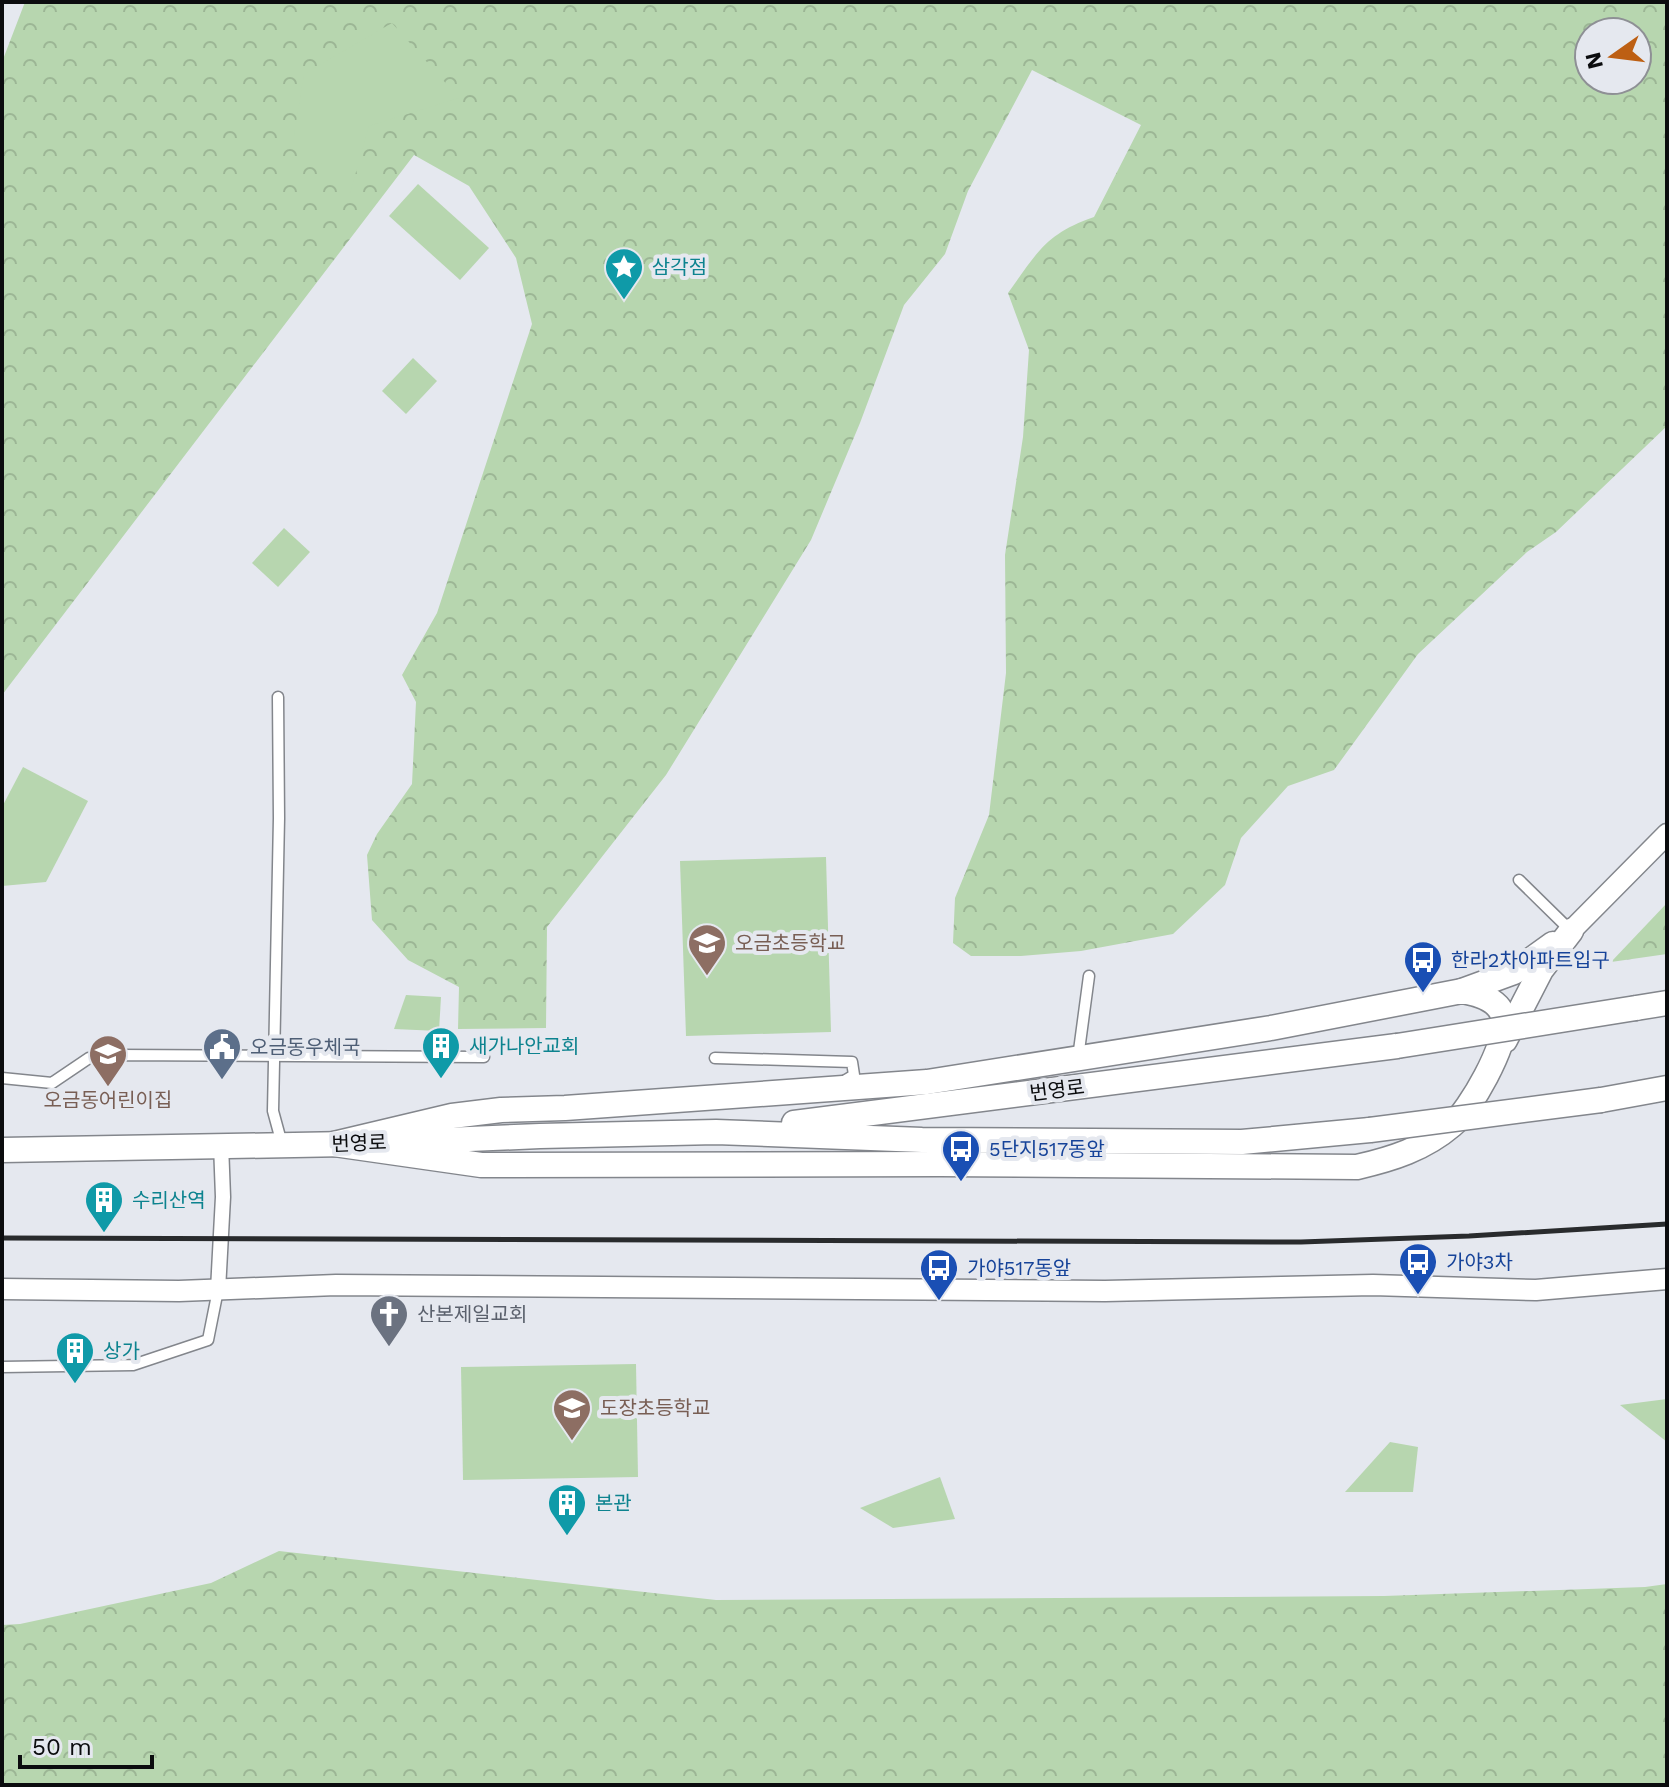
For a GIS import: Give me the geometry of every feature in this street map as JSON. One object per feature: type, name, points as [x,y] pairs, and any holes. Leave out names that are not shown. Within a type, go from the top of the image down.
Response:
[{"type":"street","points":[[334,1144],[481,1165],[1357,1167],[1388,1160],[1420,1148],[1455,1124],[1497,1056],[1541,970],[1571,931],[1667,834]]},
{"type":"street","points":[[334,1144],[452,1116],[501,1110],[927,1082],[1271,1028],[1462,991],[1514,972],[1571,931]]},
{"type":"street","points":[[1462,991],[1483,994],[1497,1006],[1504,1021],[1497,1056]]},
{"type":"street","name":"번영로","points":[[716,1132],[1397,1046],[1667,1003]]},
{"type":"street","name":"번영로","points":[[2,1150],[716,1132],[922,1140],[1242,1142],[1370,1130],[1601,1100],[1667,1088]]},
{"type":"street","points":[[218,1290],[223,1197],[221,1144]]},
{"type":"street","points":[[2,1289],[218,1290],[336,1285],[1105,1291],[1373,1285],[1536,1290],[1667,1279]]},
{"type":"lane","points":[[278,697],[279,818],[273,1111],[282,1144]]},
{"type":"lane","points":[[1519,880],[1571,931]]},
{"type":"lane","points":[[1078,1058],[1089,976]]},
{"type":"lane","points":[[2,1078],[52,1083],[89,1058],[117,1055],[484,1057]]},
{"type":"lane","points":[[715,1058],[852,1062],[854,1075],[828,1090]]},
{"type":"lane","points":[[2,1367],[133,1365],[208,1340],[218,1290]]},
{"type":"green space","points":[[25,2],[1667,2],[1667,426],[1556,532],[1527,552],[1418,654],[1334,770],[1288,786],[1241,838],[1225,885],[1173,934],[1081,951],[1021,956],[971,956],[953,943],[955,898],[989,815],[1006,673],[1005,555],[1023,437],[1029,350],[1008,293],[1035,256],[1053,238],[1094,217],[1141,125],[1032,70],[968,191],[945,254],[904,305],[860,423],[811,540],[666,775],[547,927],[546,1028],[458,1029],[459,987],[408,960],[372,920],[367,855],[377,834],[412,784],[416,702],[402,675],[437,613],[532,324],[516,258],[469,186],[414,155],[2,695],[2,62]]},
{"type":"green space","points":[[392,23],[459,98],[369,126],[350,193],[294,135],[304,74]]},
{"type":"green space","points":[[418,184],[489,248],[460,280],[389,216]]},
{"type":"green space","points":[[413,358],[437,381],[406,414],[382,391]]},
{"type":"green space","points":[[284,528],[310,552],[278,587],[252,563]]},
{"type":"green space","points":[[23,767],[88,801],[46,882],[2,886],[2,807]]},
{"type":"green space","points":[[826,857],[831,1032],[686,1036],[680,861]]},
{"type":"green space","points":[[1667,903],[1667,954],[1611,962]]},
{"type":"green space","points":[[406,995],[441,997],[439,1031],[394,1029]]},
{"type":"green space","points":[[636,1364],[638,1477],[463,1480],[461,1367]]},
{"type":"green space","points":[[1667,1399],[1667,1442],[1620,1405]]},
{"type":"green space","points":[[1390,1442],[1418,1447],[1413,1492],[1345,1492]]},
{"type":"green space","points":[[940,1477],[955,1519],[893,1528],[860,1508]]},
{"type":"green space","points":[[279,1551],[716,1600],[1384,1596],[1667,1584],[1667,1785],[2,1785],[2,1625],[20,1624],[211,1583]]},
{"type":"railway","points":[[2,1238],[1301,1242],[1667,1224]]},
{"type":"place","name":"삼각점","points":[[624,301]]},
{"type":"place","name":"오금초등학교","points":[[707,977]]},
{"type":"place","name":"한라2차아파트입구","points":[[1423,994]]},
{"type":"place","name":"새가나안교회","points":[[441,1080]]},
{"type":"place","name":"오금동우체국","points":[[222,1081]]},
{"type":"place","name":"오금동어린이집","points":[[108,1088]]},
{"type":"place","name":"5단지517동앞","points":[[961,1183]]},
{"type":"place","name":"수리산역","points":[[104,1234]]},
{"type":"place","name":"가야3차","points":[[1418,1296]]},
{"type":"place","name":"가야517동앞","points":[[939,1302]]},
{"type":"place","name":"산본제일교회","points":[[389,1348]]},
{"type":"place","name":"상가","points":[[75,1385]]},
{"type":"place","name":"도장초등학교","points":[[572,1442]]},
{"type":"place","name":"본관","points":[[567,1537]]}]
